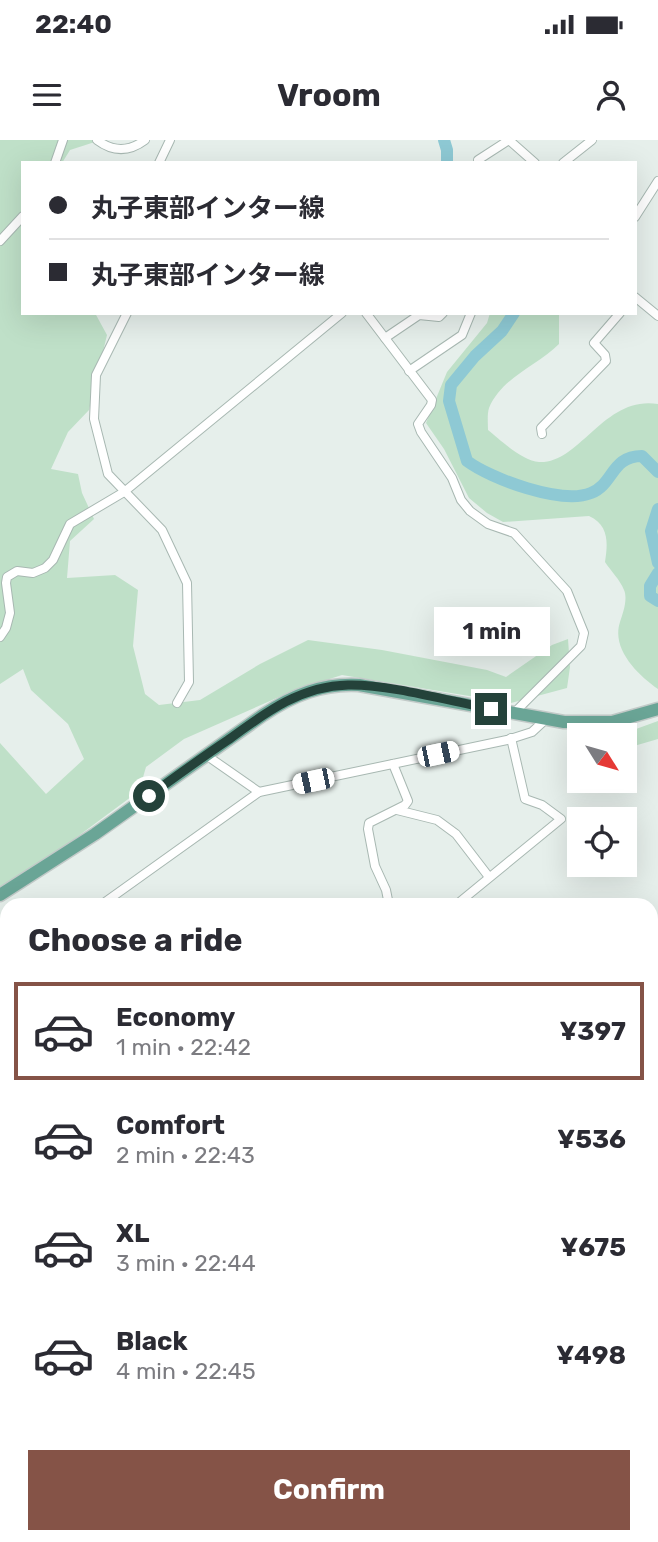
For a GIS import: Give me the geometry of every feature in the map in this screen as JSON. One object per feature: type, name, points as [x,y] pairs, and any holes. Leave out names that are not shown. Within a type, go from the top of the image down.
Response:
[{"type":"main road","points":[[0,895],[95,834],[282,703],[306,692],[350,684],[545,720],[577,723],[612,722],[658,709]]},
{"type":"street","points":[[56,161],[63,140]]},
{"type":"street","points":[[97,140],[121,150],[145,140]]},
{"type":"street","points":[[160,161],[170,140]]},
{"type":"street","points":[[478,160],[509,140],[533,161]]},
{"type":"street","points":[[566,161],[592,140]]},
{"type":"street","points":[[637,214],[658,181]]},
{"type":"street","points":[[0,241],[21,218]]},
{"type":"street","points":[[637,299],[658,316]]},
{"type":"street","points":[[126,315],[96,375],[94,419],[108,474],[162,530],[187,583],[189,682],[177,703]]},
{"type":"street","points":[[0,637],[10,613],[6,583],[8,577],[17,571],[33,573],[45,568],[53,560],[71,524],[124,492],[340,315]]},
{"type":"street","points":[[368,315],[432,400],[432,405],[418,424],[452,478],[461,500],[475,516],[513,533],[523,543],[567,591],[584,633],[581,646],[513,714]]},
{"type":"street","points":[[385,338],[419,315],[441,315]]},
{"type":"street","points":[[410,370],[462,335],[470,315]]},
{"type":"street","points":[[542,434],[541,428],[606,361],[605,355],[594,343],[618,315]]},
{"type":"street","points":[[113,898],[259,792],[511,738],[532,732],[545,720]]},
{"type":"street","points":[[464,898],[561,819],[542,805],[525,799],[511,738]]},
{"type":"street","points":[[206,755],[259,792]]},
{"type":"street","points":[[388,898],[375,866],[368,829],[369,823],[397,810],[408,801],[393,764]]},
{"type":"street","points":[[397,810],[437,820],[456,834],[489,877]]},
{"type":"green space","points":[[0,140],[101,140],[70,150],[63,161],[21,161],[21,315],[96,315],[107,335],[89,410],[68,432],[51,469],[78,474],[82,493],[94,519],[70,541],[67,578],[115,575],[138,590],[133,646],[145,694],[159,705],[200,700],[260,664],[308,640],[382,650],[487,670],[506,677],[552,645],[568,639],[570,667],[567,688],[511,703],[342,675],[295,690],[184,739],[146,767],[139,791],[50,857],[0,889],[0,743],[46,794],[84,759],[68,724],[31,690],[23,669],[0,684]]},
{"type":"green space","points":[[489,315],[559,315],[559,344],[502,388],[488,410],[488,430],[526,458],[539,462],[554,460],[622,410],[639,404],[658,404],[658,689],[635,669],[619,642],[618,632],[625,606],[625,594],[605,562],[607,541],[600,524],[589,516],[503,522],[487,513],[469,498],[444,449],[426,423],[447,372],[487,323]]},
{"type":"green space","points":[[658,721],[658,739],[637,745],[637,729]]},
{"type":"waterway","points":[[444,140],[447,161]]},
{"type":"waterway","points":[[513,315],[502,331],[475,356],[451,385],[449,401],[467,461],[509,482],[563,496],[578,496],[599,489],[618,465],[632,457],[642,456],[658,472]]},
{"type":"waterway","points":[[658,509],[651,531],[658,563]]},
{"type":"waterway","points":[[658,573],[650,586],[650,596],[658,601]]},
{"type":"route","points":[[149,796],[263,715],[291,698],[313,689],[359,685],[491,709]]}]
